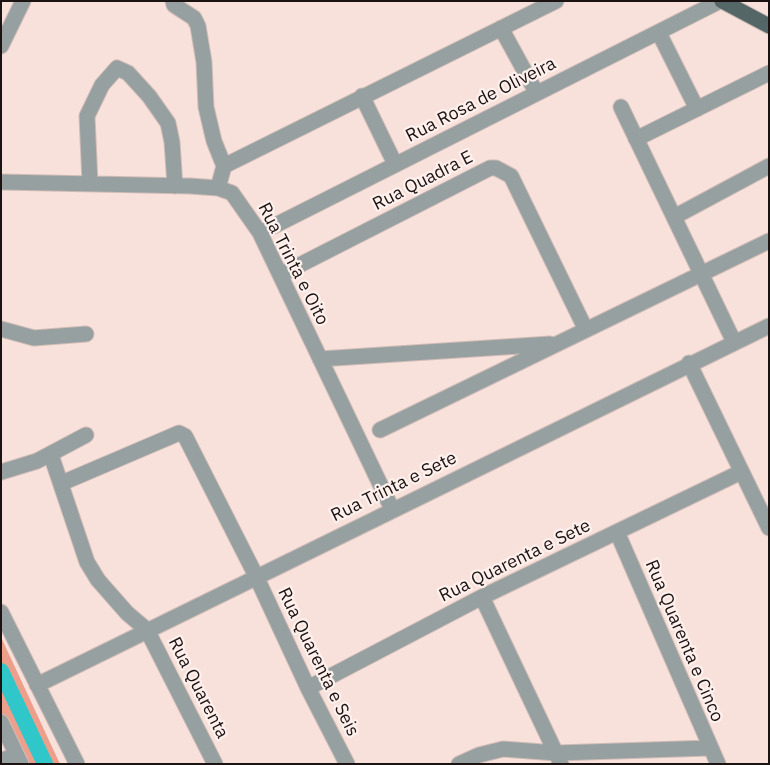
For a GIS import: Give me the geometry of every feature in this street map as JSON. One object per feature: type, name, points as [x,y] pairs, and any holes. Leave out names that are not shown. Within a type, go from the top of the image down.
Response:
[{"type":"main road","points":[[721,1],[769,26]]},
{"type":"street","points":[[1,46],[24,1]]},
{"type":"street","points":[[173,1],[174,5],[194,18],[198,26],[204,62],[206,107],[214,141],[224,166],[218,188]]},
{"type":"street","points":[[224,166],[556,1]]},
{"type":"street","name":"Rua Rosa de Oliveira","points":[[260,233],[536,92],[721,1]]},
{"type":"street","points":[[501,28],[536,92]]},
{"type":"street","points":[[659,33],[697,109]]},
{"type":"street","points":[[90,183],[87,116],[102,85],[117,68],[128,73],[160,110],[168,123],[172,142],[175,186]]},
{"type":"street","points":[[636,139],[769,74]]},
{"type":"street","points":[[362,96],[395,164]]},
{"type":"street","points":[[621,107],[734,342]]},
{"type":"street","points":[[674,217],[769,166]]},
{"type":"street","name":"Rua Quadra E","points":[[280,274],[490,168],[496,168],[511,176],[586,330]]},
{"type":"street","name":"Rua Trinta e Oito","points":[[1,182],[218,188],[232,193],[260,233],[392,509]]},
{"type":"street","points":[[380,430],[769,241]]},
{"type":"street","name":"Rua Trinta e Sete","points":[[37,685],[392,509],[769,326]]},
{"type":"street","points":[[1,329],[34,338],[86,334]]},
{"type":"street","points":[[320,359],[560,343]]},
{"type":"street","points":[[689,364],[769,528]]},
{"type":"street","name":"Rua Quarenta e Seis","points":[[62,483],[182,434],[256,576],[346,764]]},
{"type":"street","points":[[1,472],[51,455],[86,435]]},
{"type":"street","points":[[51,455],[87,562],[98,580],[127,613],[147,630]]},
{"type":"street","name":"Rua Quarenta e Sete","points":[[308,688],[482,597],[741,472]]},
{"type":"street","name":"Rua Quarenta e Cinco","points":[[617,532],[718,764]]},
{"type":"street","points":[[482,597],[559,758]]},
{"type":"street","points":[[1,612],[77,764]]},
{"type":"street","name":"Rua Quarenta","points":[[147,630],[216,764]]},
{"type":"street","points":[[1,722],[19,760],[1,760]]},
{"type":"street","points":[[459,764],[479,755],[503,749],[559,758],[710,748]]},
{"type":"shaded area","points":[[1,637],[60,764],[21,764],[1,722]]},
{"type":"waterway","points":[[1,671],[45,764]]}]
